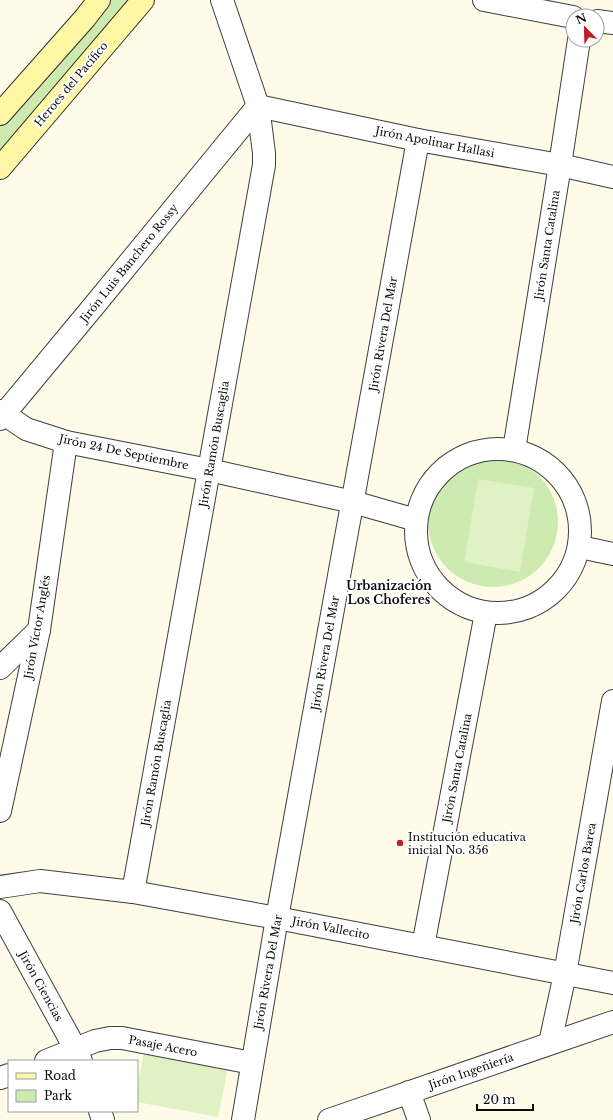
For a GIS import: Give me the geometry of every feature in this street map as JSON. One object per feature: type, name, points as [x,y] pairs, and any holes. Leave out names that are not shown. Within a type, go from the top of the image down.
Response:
[{"type":"street","points":[[0,114],[85,18],[99,0]]},
{"type":"street","name":"Heroes del Pacífico","points":[[0,168],[143,0]]},
{"type":"street","name":"Jirón Ramón Buscaglia","points":[[133,892],[264,165],[264,153],[258,106],[222,0]]},
{"type":"street","points":[[484,0],[565,15]]},
{"type":"street","name":"Jirón Santa Catalina","points":[[514,450],[578,48]]},
{"type":"street","name":"Jirón Apolinar Hallasi","points":[[258,106],[418,140],[613,176]]},
{"type":"street","name":"Jirón Luis Banchero Rossy","points":[[1,415],[93,307],[258,106]]},
{"type":"street","name":"Jirón Rivera Del Mar","points":[[243,1120],[277,918],[418,140]]},
{"type":"street","name":"Jirón 24 De Septiembre","points":[[1,415],[26,429],[66,442],[209,470],[352,502],[416,520]]},
{"type":"street","name":"Jirón Víctor Anglés","points":[[0,811],[39,630],[66,442]]},
{"type":"street","points":[[487,449],[514,450],[544,462],[567,485],[580,514],[580,547],[568,576],[546,599],[517,612],[486,613],[456,603],[431,581],[418,552],[416,520],[424,494],[440,473],[462,457],[487,449]]},
{"type":"street","points":[[580,547],[613,554]]},
{"type":"street","name":"Jirón Santa Catalina","points":[[423,946],[486,613]]},
{"type":"street","points":[[0,668],[39,630]]},
{"type":"street","name":"Jirón Carlos Barea","points":[[550,1044],[565,974],[613,701]]},
{"type":"street","name":"Jirón Vallecito","points":[[0,886],[40,881],[133,892],[277,918],[613,983]]},
{"type":"street","name":"Jirón Ciencias","points":[[0,911],[78,1055]]},
{"type":"street","name":"Jirón Ingeñiería","points":[[329,1120],[613,1022]]},
{"type":"street","name":"Pasaje Acero","points":[[51,1060],[78,1055],[95,1041],[110,1038],[122,1038],[252,1063]]},
{"type":"street","points":[[409,1092],[419,1120]]},
{"type":"green space","points":[[107,0],[136,0],[0,158],[0,123]]},
{"type":"green space","points":[[499,457],[518,462],[539,476],[553,497],[557,509],[557,535],[553,547],[539,568],[518,582],[506,586],[487,587],[468,582],[447,568],[433,547],[429,535],[428,516],[433,497],[447,476],[468,462],[480,458]]},
{"type":"green space","points":[[478,479],[534,488],[520,572],[464,562]]},
{"type":"green space","points":[[145,1047],[229,1063],[218,1117],[138,1102],[138,1083]]},
{"type":"place","name":"Institución educativa inicial No. 356","points":[[400,843]]},
{"type":"district","name":"Urbanización Los Choferes","points":[[389,592]]}]
